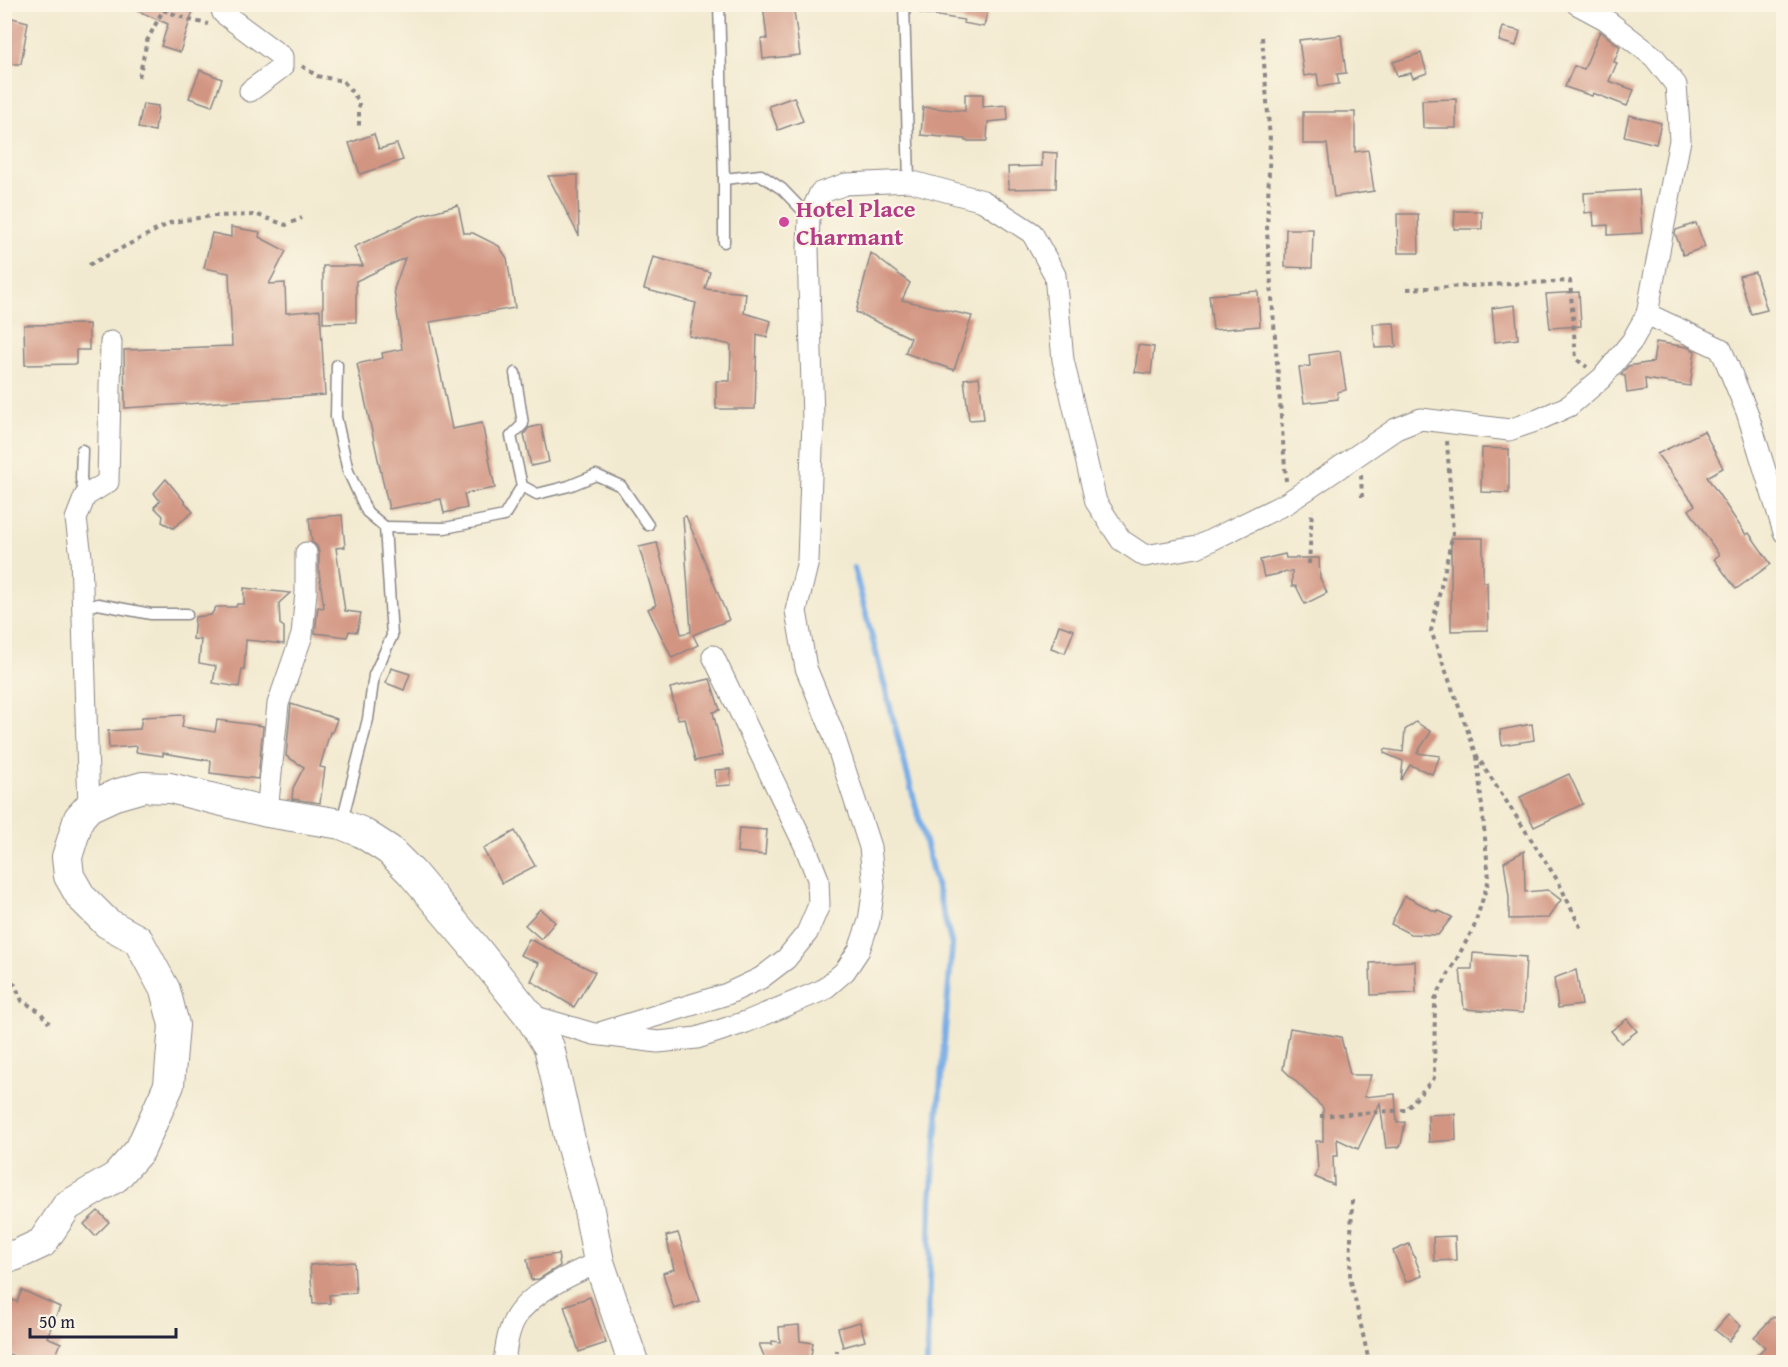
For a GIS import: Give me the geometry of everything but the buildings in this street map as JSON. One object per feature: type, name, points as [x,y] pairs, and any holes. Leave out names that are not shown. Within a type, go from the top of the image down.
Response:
[{"type":"street","points":[[529,1015],[594,1034],[658,1042],[697,1038],[746,1022],[823,990],[845,971],[859,950],[869,921],[874,887],[870,848],[833,733],[806,668],[796,611],[808,561],[813,420],[808,217],[820,193],[846,184],[909,181],[983,201],[1032,233],[1055,275],[1063,360],[1096,502],[1120,540],[1145,556],[1197,547],[1287,503],[1396,429],[1421,419],[1509,430],[1569,406],[1602,378],[1632,341],[1647,314],[1680,140],[1676,85],[1654,57],[1605,20],[1577,4]]},
{"type":"street","points":[[222,9],[282,57],[282,67],[250,91]]},
{"type":"street","points":[[1647,314],[1721,350],[1747,412],[1784,532]]},
{"type":"street","points":[[89,807],[81,556],[76,519],[85,496],[108,482],[111,342]]},
{"type":"street","points":[[267,812],[278,704],[302,634],[306,592],[306,553]]},
{"type":"street","points":[[594,1034],[727,994],[761,978],[793,951],[807,933],[819,905],[818,879],[805,846],[713,656]]},
{"type":"street","points":[[4,1255],[14,1256],[42,1243],[67,1206],[116,1177],[140,1150],[169,1085],[174,1025],[165,990],[138,940],[107,923],[81,897],[69,876],[67,857],[79,818],[89,807],[115,795],[142,787],[170,788],[267,812],[341,824],[361,832],[389,850],[411,872],[529,1015],[549,1047],[570,1140],[588,1205],[599,1262],[633,1362]]},
{"type":"street","points":[[504,1362],[507,1340],[517,1316],[538,1294],[599,1262]]},
{"type":"lane","points":[[719,4],[724,242]]},
{"type":"lane","points":[[904,4],[909,181]]},
{"type":"lane","points":[[724,179],[761,175],[782,189],[808,217]]},
{"type":"lane","points":[[337,365],[336,417],[348,471],[367,512],[386,527],[445,528],[504,516],[522,486],[511,436],[523,424],[515,373]]},
{"type":"lane","points":[[82,450],[81,479],[85,496]]},
{"type":"lane","points":[[522,486],[537,494],[569,486],[596,475],[621,486],[648,525]]},
{"type":"lane","points":[[341,824],[368,719],[374,675],[392,636],[386,527]]},
{"type":"lane","points":[[83,608],[98,604],[151,614],[187,614]]},
{"type":"path","points":[[139,77],[147,41],[163,10],[190,20],[221,26],[222,9]]},
{"type":"path","points":[[1262,37],[1270,140],[1267,232],[1287,503]]},
{"type":"path","points":[[282,57],[317,76],[343,81],[359,101],[359,126]]},
{"type":"path","points":[[89,265],[172,222],[212,216],[258,214],[286,225],[302,218]]},
{"type":"path","points":[[1407,290],[1570,281],[1576,359],[1602,378]]},
{"type":"path","points":[[1446,422],[1453,533],[1431,631],[1477,756],[1558,881],[1581,928]]},
{"type":"path","points":[[1309,564],[1314,485]]},
{"type":"path","points":[[1320,1116],[1406,1110],[1434,1078],[1435,999],[1474,927],[1489,879],[1477,756]]},
{"type":"path","points":[[4,978],[15,985],[22,1001],[39,1011],[49,1023]]},
{"type":"path","points":[[1352,1200],[1350,1277],[1368,1357],[1377,1362]]},
{"type":"path","points":[[836,1362],[837,1350]]},
{"type":"waterway","points":[[854,568],[952,946],[931,1200],[927,1362]]},
{"type":"place","name":"Hotel Place Charmant","points":[[784,222]]}]
